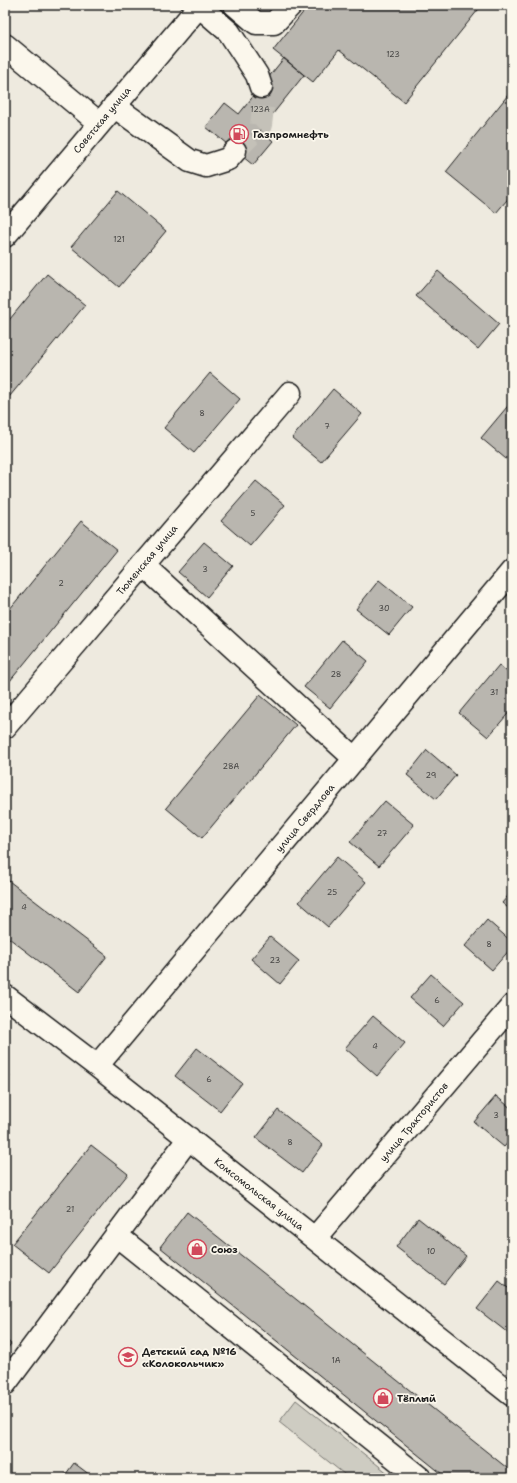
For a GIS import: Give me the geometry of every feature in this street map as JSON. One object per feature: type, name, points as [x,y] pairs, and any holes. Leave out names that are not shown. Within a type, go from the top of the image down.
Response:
[{"type":"street","points":[[235,5],[256,23],[274,23],[291,5]]},
{"type":"street","points":[[199,6],[229,32],[257,75],[261,87]]},
{"type":"street","name":"Советская улица","points":[[5,236],[199,6]]},
{"type":"street","points":[[5,45],[99,123]]},
{"type":"street","points":[[114,106],[190,161],[206,166],[228,159],[236,151]]},
{"type":"street","name":"Тюменская улица","points":[[5,728],[290,393]]},
{"type":"street","points":[[143,565],[355,759]]},
{"type":"street","name":"улица Свердлова","points":[[97,1066],[512,571]]},
{"type":"street","name":"Комсомольская улица","points":[[5,996],[189,1138],[512,1395]]},
{"type":"street","name":"улица Трактористов","points":[[315,1238],[512,1006]]},
{"type":"street","points":[[5,1384],[189,1138]]},
{"type":"street","points":[[116,1235],[420,1478]]},
{"type":"shaded area","points":[[296,1400],[394,1478],[349,1478],[279,1422]]},
{"type":"building","points":[[309,5],[482,5],[404,102],[339,50],[313,82],[273,50]]},
{"type":"building","points":[[284,58],[304,75],[260,130],[273,141],[253,165],[206,127],[225,103],[239,114]]},
{"type":"building","points":[[512,90],[512,194],[496,213],[446,172]]},
{"type":"building","points":[[118,191],[166,231],[119,287],[71,247]]},
{"type":"building","points":[[438,271],[499,324],[478,349],[416,296]]},
{"type":"building","points":[[47,274],[85,305],[5,402],[5,325]]},
{"type":"building","points":[[210,373],[240,399],[194,453],[164,428]]},
{"type":"building","points":[[333,389],[362,414],[321,462],[292,438]]},
{"type":"building","points":[[512,401],[512,464],[481,438]]},
{"type":"building","points":[[256,481],[285,505],[250,546],[221,521]]},
{"type":"building","points":[[81,521],[117,550],[5,687],[5,615]]},
{"type":"building","points":[[204,542],[233,566],[207,597],[178,572]]},
{"type":"building","points":[[379,580],[412,607],[389,635],[356,609]]},
{"type":"building","points":[[342,640],[368,661],[330,708],[304,687]]},
{"type":"building","points":[[499,665],[512,676],[512,709],[488,737],[459,713]]},
{"type":"building","points":[[260,695],[296,725],[202,838],[166,808]]},
{"type":"building","points":[[427,750],[456,775],[436,799],[407,775]]},
{"type":"building","points":[[385,801],[414,825],[379,866],[350,842]]},
{"type":"building","points":[[337,857],[366,882],[328,927],[299,902]]},
{"type":"building","points":[[5,878],[107,956],[79,992],[5,935]]},
{"type":"building","points":[[512,891],[512,911],[502,903]]},
{"type":"building","points":[[487,920],[512,942],[512,947],[492,970],[465,946]]},
{"type":"building","points":[[270,937],[299,961],[280,984],[251,959]]},
{"type":"building","points":[[431,974],[464,1002],[443,1026],[410,998]]},
{"type":"building","points":[[373,1016],[405,1043],[377,1076],[345,1048]]},
{"type":"building","points":[[197,1048],[242,1083],[220,1111],[175,1076]]},
{"type":"building","points":[[5,1073],[10,1076],[5,1083]]},
{"type":"building","points":[[496,1096],[512,1109],[512,1138],[504,1147],[474,1122]]},
{"type":"building","points":[[278,1110],[323,1145],[302,1173],[256,1138]]},
{"type":"building","points":[[91,1145],[128,1174],[49,1273],[12,1244]]},
{"type":"building","points":[[187,1212],[512,1472],[512,1478],[447,1478],[160,1247]]},
{"type":"building","points":[[418,1218],[466,1256],[444,1284],[396,1247]]},
{"type":"building","points":[[499,1281],[512,1291],[512,1336],[477,1309]]},
{"type":"building","points":[[5,1339],[11,1344],[5,1351]]},
{"type":"building","points":[[74,1463],[94,1478],[63,1478]]},
{"type":"tunnel","points":[[235,151],[261,125],[264,99],[261,87]]},
{"type":"place","name":"Газпромнефть","points":[[239,134]]},
{"type":"place","name":"Союз","points":[[197,1249]]},
{"type":"place","name":"Детский сад №16 «Колокольчик»","points":[[128,1357]]},
{"type":"place","name":"Тёплый","points":[[383,1398]]}]
